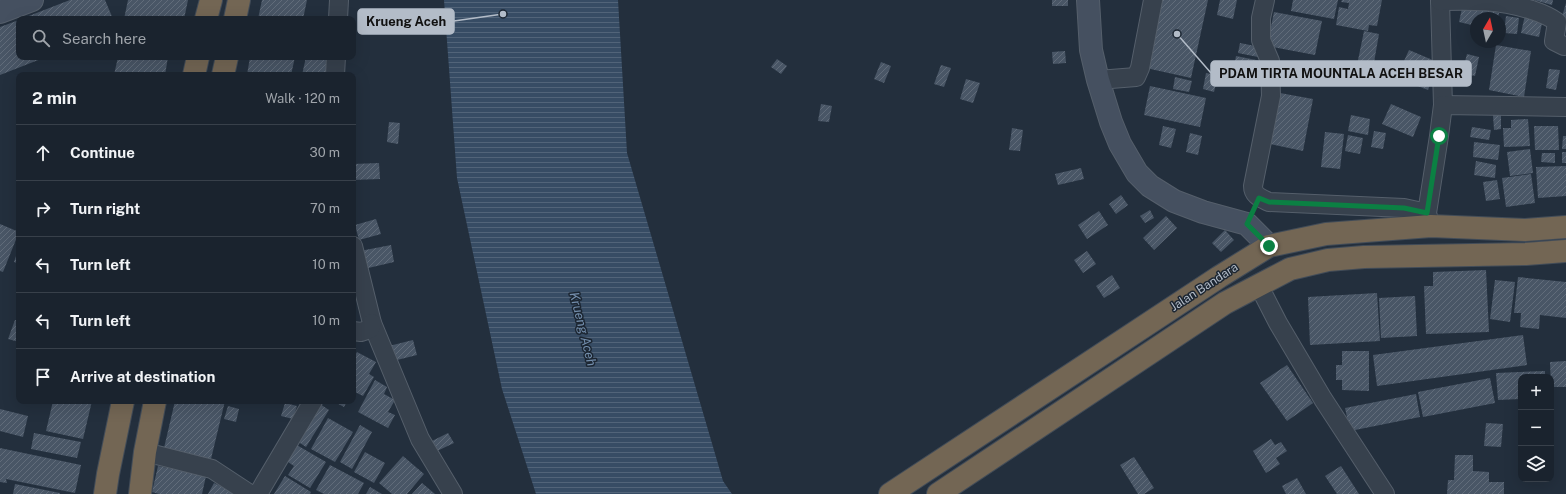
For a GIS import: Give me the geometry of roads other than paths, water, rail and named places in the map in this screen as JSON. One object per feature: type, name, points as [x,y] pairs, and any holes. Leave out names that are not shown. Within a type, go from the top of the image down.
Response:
[{"type":"highway","points":[[207,16],[211,0]]},
{"type":"highway","points":[[236,16],[239,0]]},
{"type":"highway","points":[[195,72],[197,60]]},
{"type":"highway","points":[[224,72],[226,60]]},
{"type":"highway","name":"Jalan Bandara","points":[[890,494],[1269,246],[1326,234],[1429,220],[1525,230],[1566,227]]},
{"type":"highway","points":[[1525,230],[1526,254]]},
{"type":"highway","name":"Jalan Bandara","points":[[938,494],[1225,302],[1290,269],[1328,260],[1364,257],[1526,254],[1566,251]]},
{"type":"highway","points":[[106,494],[108,474],[122,404]]},
{"type":"highway","points":[[140,494],[145,452],[154,404]]},
{"type":"street","points":[[0,12],[32,0]]},
{"type":"street","points":[[338,16],[339,0]]},
{"type":"street","points":[[1088,0],[1091,50],[1098,80],[1111,122],[1120,144],[1130,163],[1141,178],[1150,186],[1174,201],[1203,212],[1247,224],[1269,246]]},
{"type":"street","points":[[1098,80],[1136,77],[1140,68],[1153,0]]},
{"type":"street","points":[[1265,0],[1261,18],[1261,40],[1270,61],[1271,96],[1253,186],[1254,193],[1259,198],[1269,202],[1404,208],[1429,220],[1443,105],[1440,0],[1491,0],[1513,4],[1549,16],[1556,22],[1554,41],[1564,46]]},
{"type":"street","points":[[335,72],[336,60]]},
{"type":"street","points":[[1443,105],[1566,107]]},
{"type":"street","points":[[1247,224],[1259,198]]},
{"type":"street","points":[[356,258],[372,323],[420,439],[453,494]]},
{"type":"street","points":[[1259,286],[1278,323],[1323,399],[1385,494]]},
{"type":"street","points":[[356,332],[370,329],[372,323]]},
{"type":"street","points":[[258,494],[311,404]]},
{"type":"street","points":[[145,452],[212,469],[250,494]]},
{"type":"water","points":[[444,0],[618,0],[627,153],[723,481],[732,494],[536,494],[502,389],[457,178]]},
{"type":"place","name":"Krueng Aceh","points":[[503,14]]},
{"type":"place","name":"PDAM TIRTA MOUNTALA ACEH BESAR","points":[[1177,34]]}]
